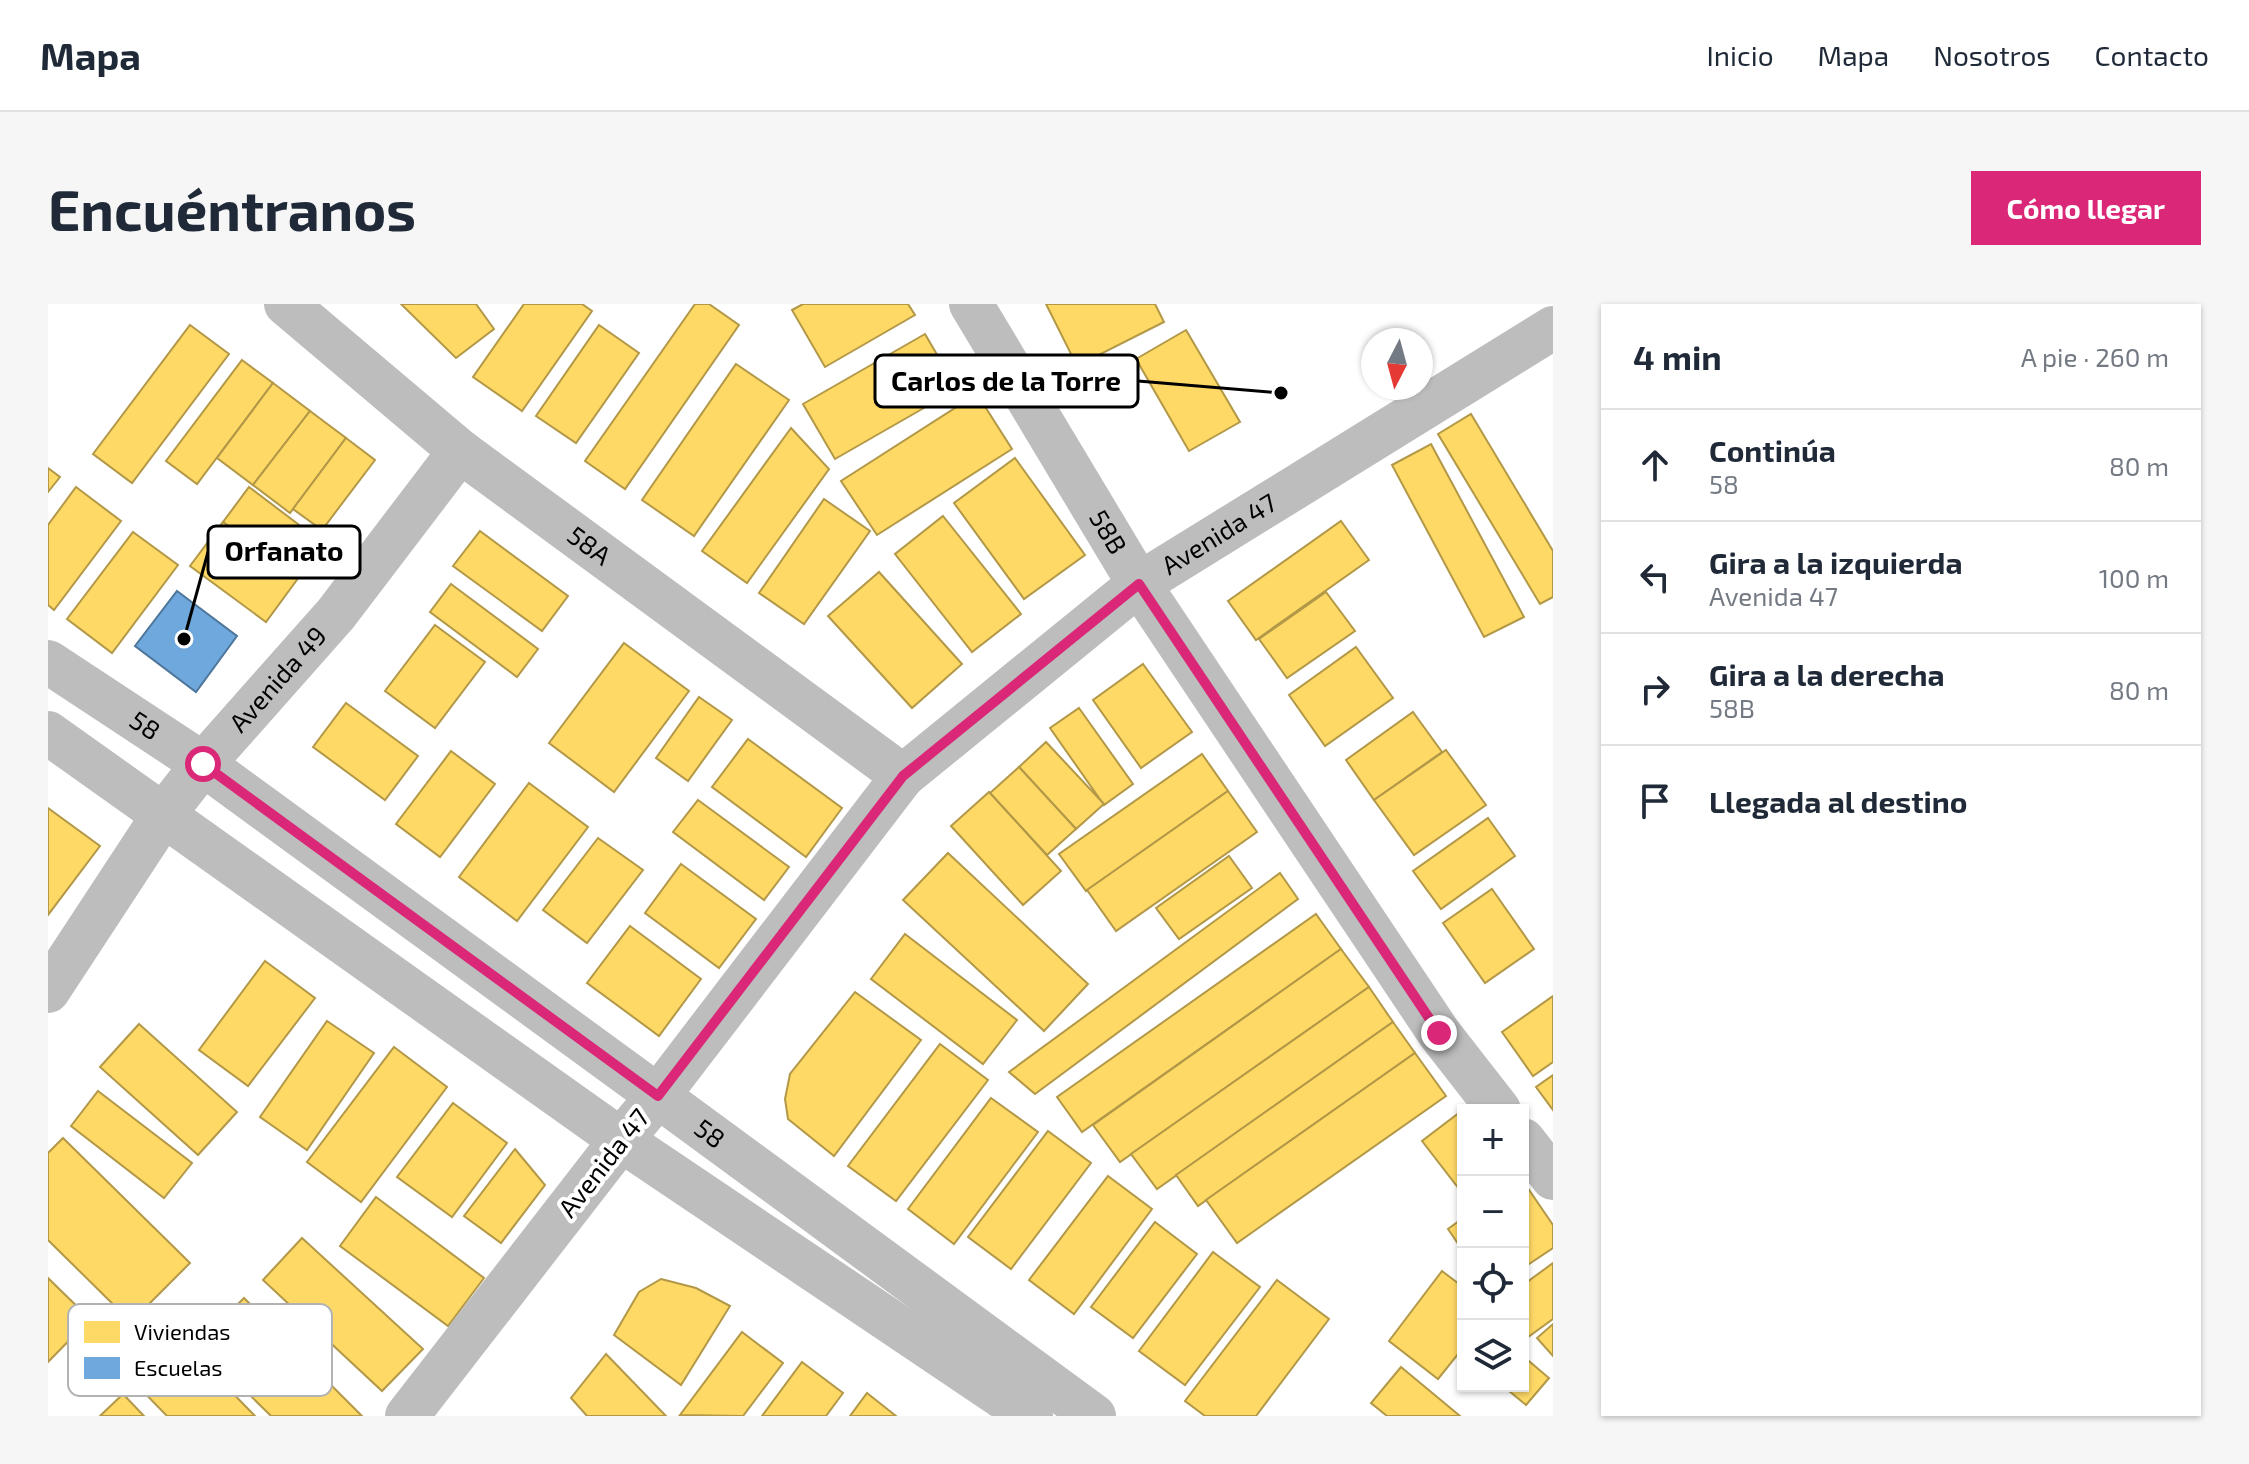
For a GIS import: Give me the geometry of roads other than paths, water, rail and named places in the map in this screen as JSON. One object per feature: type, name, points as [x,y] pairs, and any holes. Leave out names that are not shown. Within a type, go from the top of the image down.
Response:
[{"type":"street","name":"58A","points":[[286,304],[460,451],[903,776]]},
{"type":"street","name":"58B","points":[[971,304],[1139,584],[1439,1033],[1494,1104]]},
{"type":"street","name":"Avenida 47","points":[[407,1416],[903,776],[1139,584],[1553,328]]},
{"type":"street","name":"Avenida 49","points":[[48,991],[164,814],[203,764],[336,614],[460,451]]},
{"type":"street","name":"58","points":[[48,662],[203,764],[658,1096],[1056,1410]]},
{"type":"street","name":"58","points":[[48,733],[621,1140],[1056,1410]]},
{"type":"street","points":[[1529,1148],[1553,1178]]},
{"type":"place","name":"Carlos de la Torre","points":[[1281,393]]},
{"type":"place","name":"Orfanato","points":[[184,639]]}]
